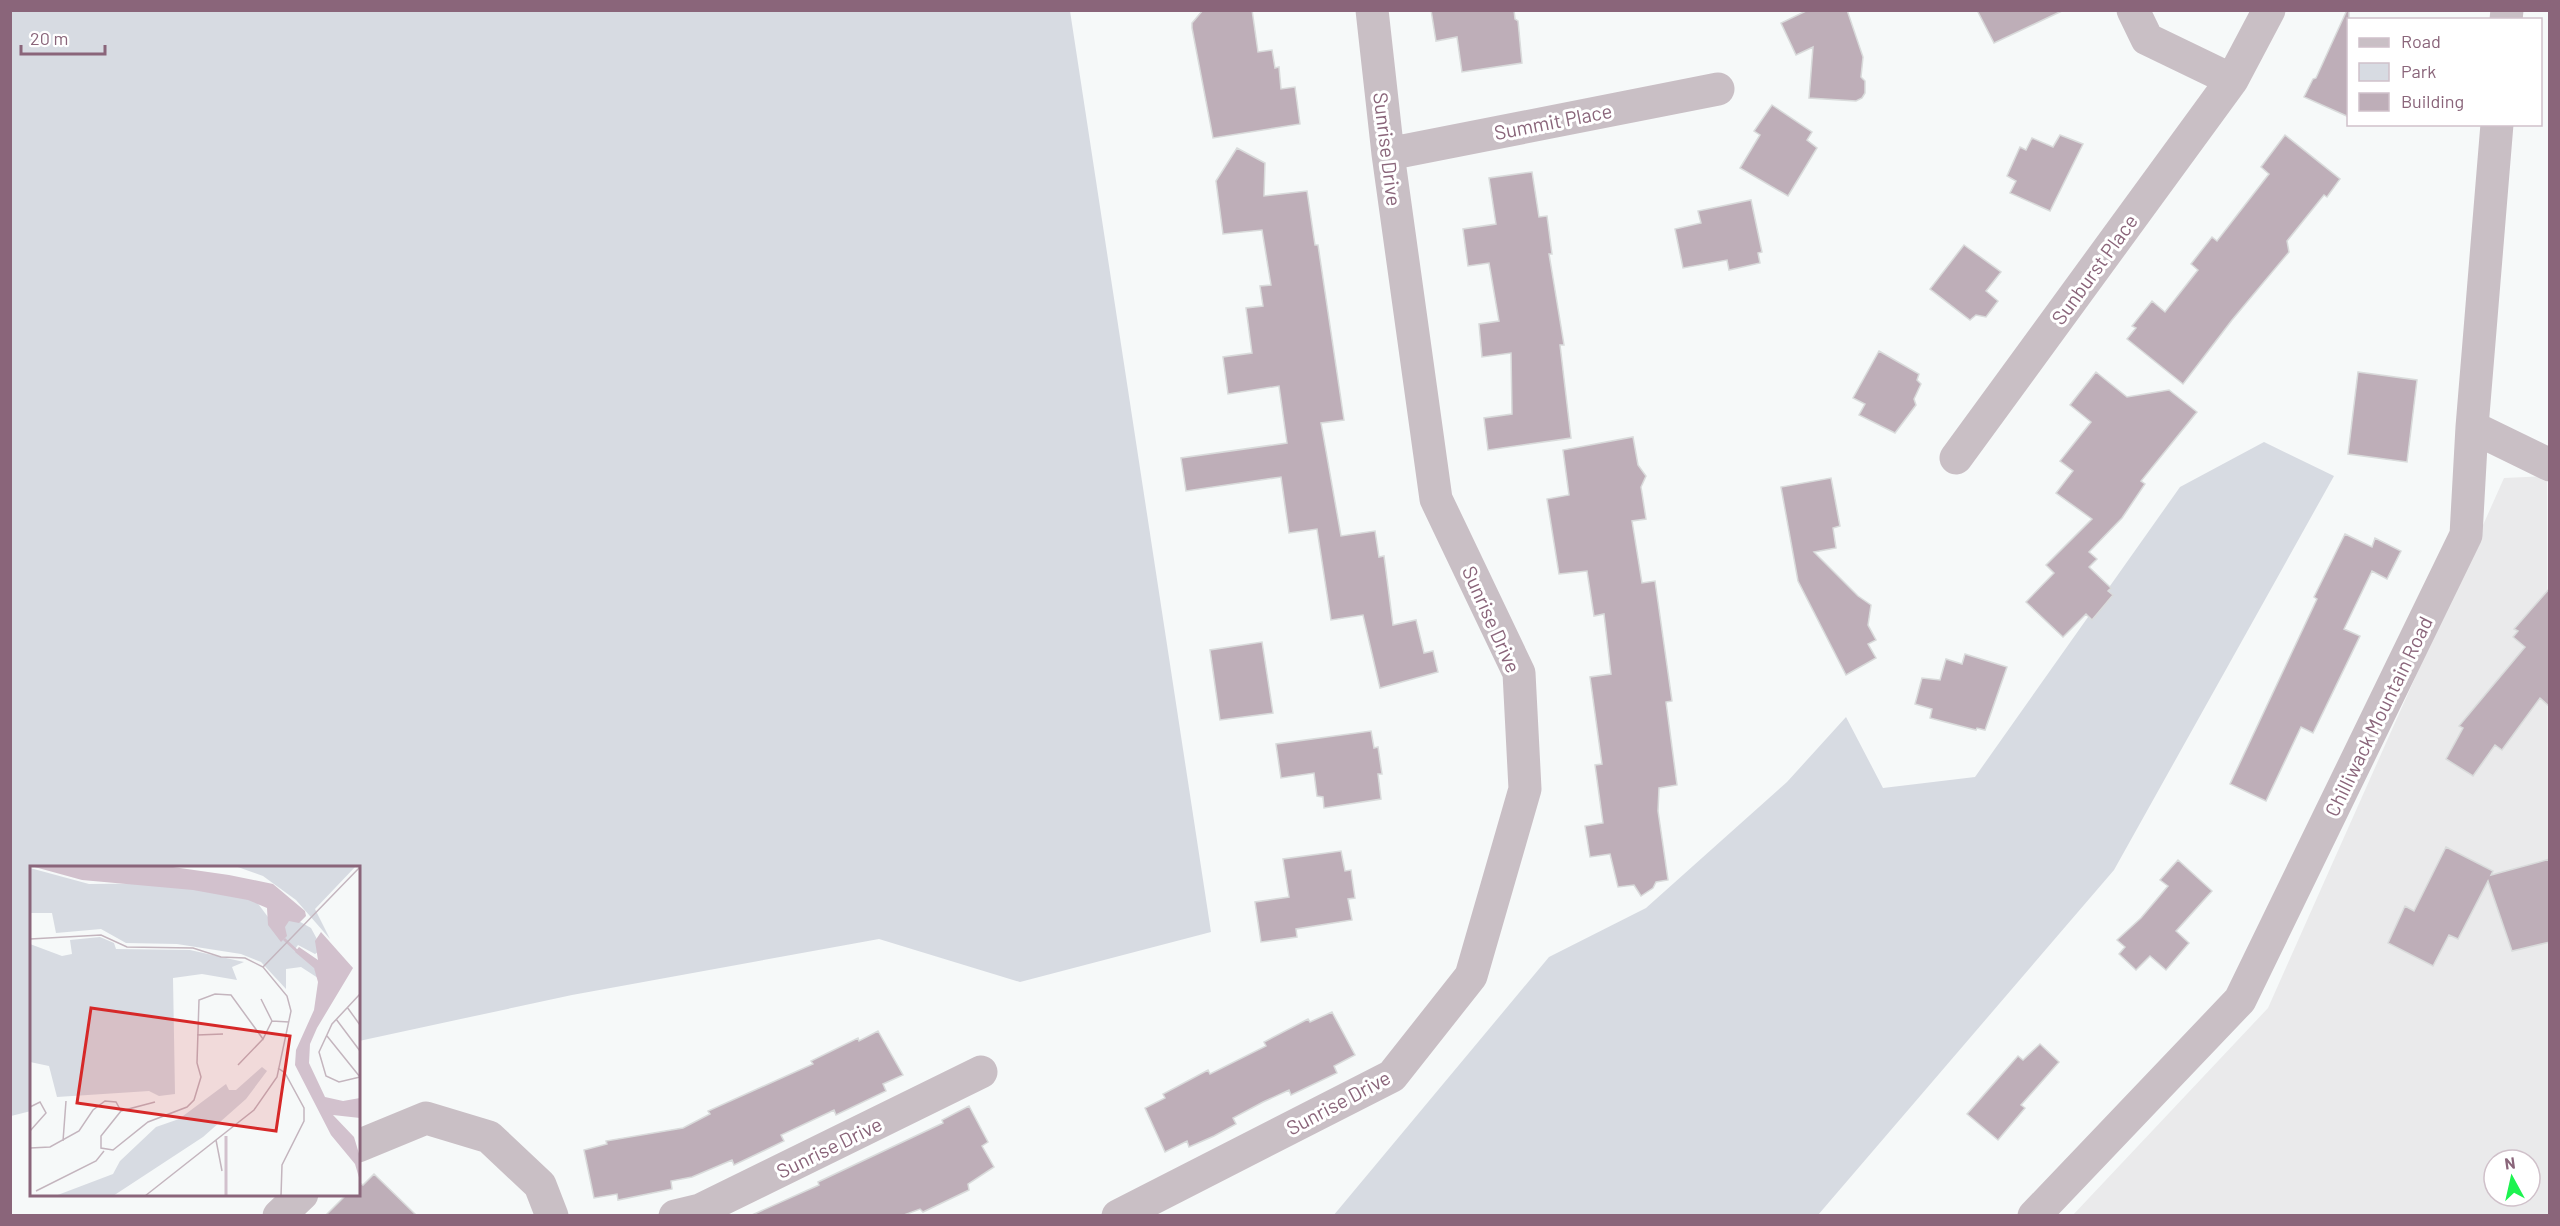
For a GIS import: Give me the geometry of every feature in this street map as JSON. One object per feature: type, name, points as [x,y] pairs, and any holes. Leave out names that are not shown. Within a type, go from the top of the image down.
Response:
[{"type":"street","name":"Sunrise Drive","points":[[1118,1215],[1392,1076],[1471,976],[1525,789],[1519,673],[1436,499],[1388,154],[1372,10]]},
{"type":"street","points":[[2133,10],[2147,39],[2232,80],[2269,10]]},
{"type":"street","name":"Sunburst Place","points":[[1956,458],[2232,80]]},
{"type":"street","name":"Summit Place","points":[[1388,154],[1718,89]]},
{"type":"street","name":"Chilliwack Mountain Road","points":[[2034,1215],[2240,1000],[2466,535],[2472,427],[2497,126]]},
{"type":"street","points":[[2472,427],[2550,465]]},
{"type":"street","name":"Sunrise Drive","points":[[675,1215],[700,1210],[981,1072]]},
{"type":"street","points":[[360,1145],[426,1118],[489,1137],[540,1185],[552,1215]]},
{"type":"street","points":[[279,1215],[300,1196]]},
{"type":"shaded area","points":[[2547,476],[2549,1215],[2072,1216],[2268,1008],[2504,478]]},
{"type":"green space","points":[[10,11],[1070,11],[1211,932],[1020,982],[879,939],[572,995],[360,1041],[360,866],[30,866],[30,1111],[11,1116]]},
{"type":"green space","points":[[2264,442],[2334,476],[2114,870],[1818,1215],[1333,1216],[1549,957],[1646,908],[1787,782],[1846,717],[1883,788],[1975,777],[2180,487]]},
{"type":"building","points":[[1203,10],[1252,10],[1258,52],[1272,50],[1275,68],[1279,67],[1281,89],[1295,87],[1300,124],[1213,138],[1192,28],[1192,23]]},
{"type":"building","points":[[1431,10],[1514,10],[1515,19],[1518,21],[1522,63],[1462,72],[1457,37],[1436,41]]},
{"type":"building","points":[[1808,10],[1847,10],[1863,57],[1861,77],[1865,81],[1865,93],[1862,98],[1856,101],[1809,98],[1813,47],[1796,55],[1781,23]]},
{"type":"building","points":[[1977,10],[2064,10],[1994,43]]},
{"type":"building","points":[[2349,10],[2349,18],[2347,18],[2347,116],[2304,97],[2313,79],[2316,78]]},
{"type":"building","points":[[1772,105],[1812,132],[1807,140],[1817,148],[1788,196],[1740,168],[1760,135],[1754,131]]},
{"type":"building","points":[[2060,135],[2083,144],[2050,211],[2010,193],[2016,181],[2007,176],[2020,147],[2026,150],[2032,138],[2053,147]]},
{"type":"building","points":[[2285,135],[2340,179],[2327,197],[2324,195],[2287,241],[2289,252],[2232,320],[2183,384],[2127,339],[2136,328],[2132,326],[2152,301],[2165,312],[2198,270],[2191,264],[2212,237],[2217,241],[2269,174],[2261,167]]},
{"type":"building","points":[[1237,148],[1265,163],[1264,196],[1307,191],[1315,245],[1318,245],[1344,420],[1321,423],[1341,536],[1375,531],[1379,557],[1384,556],[1393,625],[1416,620],[1424,653],[1433,651],[1438,672],[1380,688],[1363,615],[1331,620],[1317,529],[1289,533],[1281,477],[1186,491],[1181,458],[1287,443],[1279,386],[1228,394],[1223,357],[1252,353],[1246,308],[1263,306],[1260,286],[1271,285],[1262,230],[1223,234],[1216,181]]},
{"type":"building","points":[[1532,172],[1539,217],[1547,216],[1552,254],[1549,254],[1564,345],[1560,345],[1571,438],[1488,450],[1484,418],[1512,414],[1511,353],[1482,357],[1479,324],[1499,321],[1489,263],[1468,266],[1463,229],[1496,224],[1489,178]]},
{"type":"building","points":[[1751,200],[1762,252],[1758,253],[1760,263],[1729,270],[1727,260],[1683,268],[1675,229],[1701,223],[1698,211]]},
{"type":"building","points":[[1964,245],[2001,272],[1986,291],[1998,301],[1986,317],[1976,315],[1970,320],[1930,289]]},
{"type":"building","points":[[1879,351],[1919,374],[1917,380],[1921,384],[1914,399],[1916,405],[1895,433],[1859,415],[1865,404],[1853,398]]},
{"type":"building","points":[[2096,372],[2127,397],[2169,390],[2197,412],[2141,481],[2145,484],[2122,518],[2089,552],[2097,559],[2089,567],[2111,588],[2108,591],[2113,595],[2092,620],[2086,614],[2063,637],[2026,602],[2054,573],[2046,565],[2092,519],[2056,493],[2073,471],[2060,461],[2091,422],[2070,405]]},
{"type":"building","points":[[2358,372],[2417,380],[2407,462],[2348,454]]},
{"type":"building","points":[[1633,437],[1638,465],[1646,476],[1641,487],[1646,519],[1632,521],[1642,583],[1655,581],[1672,701],[1666,702],[1677,785],[1659,788],[1658,811],[1668,880],[1656,882],[1653,888],[1641,896],[1634,885],[1618,887],[1610,854],[1590,857],[1585,826],[1603,823],[1595,765],[1602,764],[1590,677],[1611,674],[1604,614],[1594,616],[1587,571],[1559,574],[1547,499],[1569,495],[1563,450]]},
{"type":"building","points":[[1831,478],[1840,526],[1833,528],[1836,548],[1814,552],[1858,596],[1871,605],[1868,625],[1876,640],[1868,644],[1876,658],[1846,675],[1798,581],[1781,487]]},
{"type":"building","points":[[2345,534],[2372,547],[2375,538],[2401,551],[2387,579],[2372,571],[2344,629],[2360,636],[2313,733],[2301,727],[2266,801],[2230,784],[2317,599],[2314,597]]},
{"type":"building","points":[[2550,588],[2550,707],[2540,698],[2502,750],[2495,745],[2473,776],[2446,759],[2463,728],[2459,726],[2525,647],[2513,637],[2518,631],[2514,629]]},
{"type":"building","points":[[1262,642],[1273,713],[1220,720],[1210,650]]},
{"type":"building","points":[[1965,654],[2007,667],[1985,730],[1977,728],[1976,730],[1930,718],[1932,709],[1915,704],[1922,678],[1940,680],[1946,659],[1962,664]]},
{"type":"building","points":[[1371,731],[1374,748],[1378,747],[1382,774],[1378,774],[1381,799],[1324,808],[1323,797],[1317,796],[1314,773],[1281,778],[1276,744]]},
{"type":"building","points":[[2446,847],[2493,871],[2491,875],[2550,859],[2550,942],[2512,951],[2488,881],[2458,939],[2449,935],[2433,966],[2388,943],[2405,906],[2414,911]]},
{"type":"building","points":[[1341,851],[1345,871],[1351,870],[1355,898],[1348,899],[1352,920],[1296,929],[1297,937],[1261,942],[1255,902],[1289,897],[1283,859]]},
{"type":"building","points":[[2178,860],[2212,891],[2176,931],[2189,943],[2166,970],[2150,956],[2136,970],[2119,954],[2125,947],[2117,940],[2141,918],[2168,886],[2160,880]]},
{"type":"building","points":[[1332,1012],[1355,1055],[1334,1066],[1337,1073],[1291,1095],[1289,1090],[1263,1102],[1233,1118],[1236,1124],[1214,1136],[1189,1147],[1187,1141],[1165,1152],[1145,1108],[1165,1098],[1163,1094],[1208,1070],[1210,1074],[1266,1046],[1264,1042],[1308,1019],[1310,1022]]},
{"type":"building","points":[[878,1031],[903,1075],[883,1084],[886,1091],[836,1115],[834,1110],[781,1135],[784,1141],[734,1165],[732,1160],[692,1177],[671,1181],[672,1189],[618,1200],[617,1194],[594,1198],[584,1150],[607,1144],[606,1141],[683,1128],[710,1114],[708,1111],[813,1064],[811,1061],[858,1038],[859,1041]]},
{"type":"building","points":[[2040,1044],[2059,1062],[2021,1105],[2025,1108],[1998,1140],[1967,1114],[2018,1056],[2023,1060]]},
{"type":"building","points":[[969,1106],[988,1142],[982,1146],[994,1167],[968,1184],[969,1190],[923,1212],[920,1209],[904,1215],[752,1215],[819,1185],[818,1182],[943,1123],[942,1120]]},
{"type":"building","points":[[374,1174],[416,1215],[326,1215],[345,1196],[360,1196],[360,1183],[363,1185]]}]
